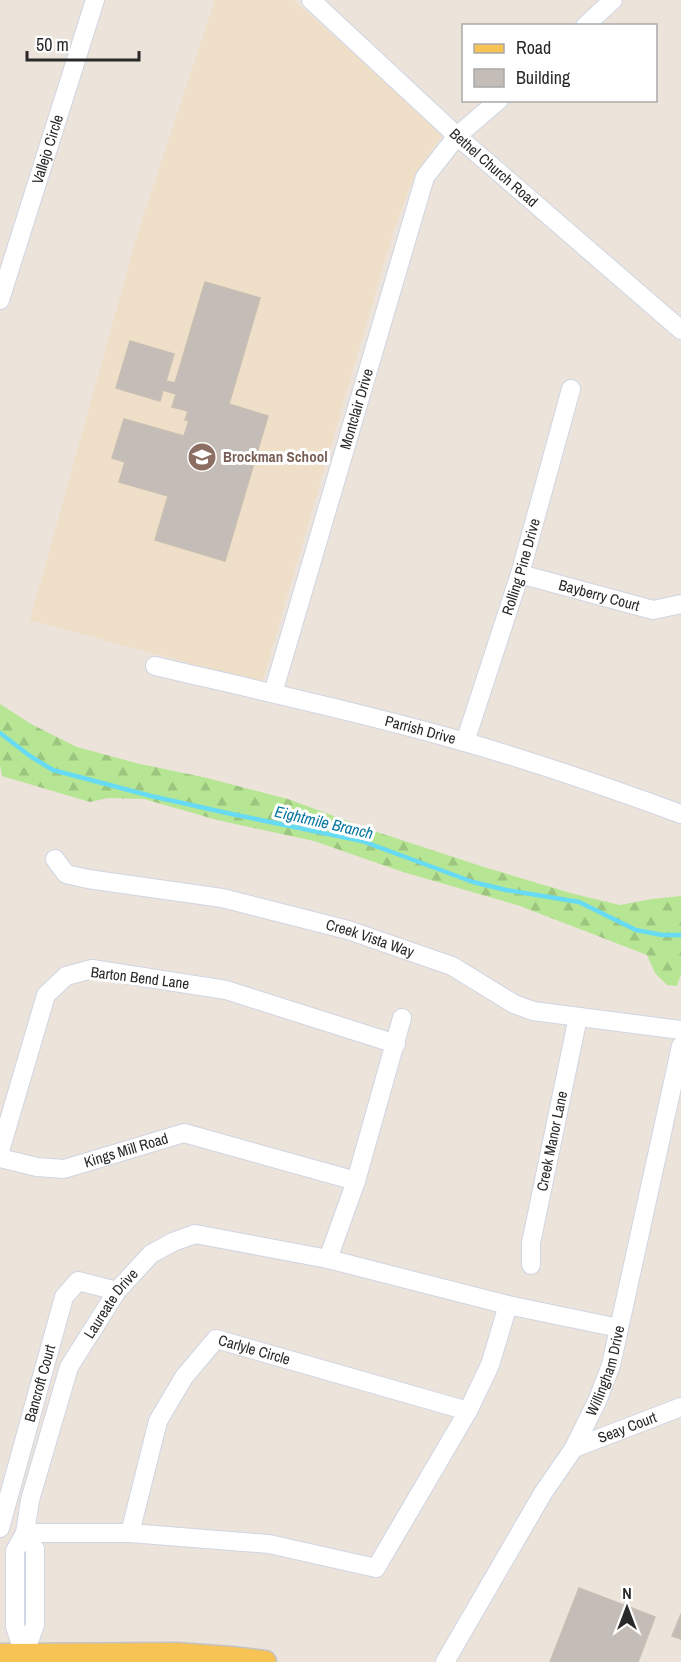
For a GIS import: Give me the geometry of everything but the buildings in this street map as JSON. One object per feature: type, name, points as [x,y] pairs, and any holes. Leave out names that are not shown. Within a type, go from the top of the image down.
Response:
[{"type":"main road","points":[[0,1655],[24,1658],[176,1654],[263,1662]]},
{"type":"street","name":"Vallejo Circle","points":[[0,300],[95,0]]},
{"type":"street","name":"Bethel Church Road","points":[[311,0],[457,136],[681,330]]},
{"type":"street","points":[[587,24],[613,0]]},
{"type":"street","name":"Montclair Drive","points":[[273,693],[425,177],[457,136],[497,102]]},
{"type":"street","name":"Rolling Pine Drive","points":[[465,742],[520,574],[571,389]]},
{"type":"street","name":"Bayberry Court","points":[[520,574],[653,610],[681,604]]},
{"type":"street","name":"Parrish Drive","points":[[155,666],[273,693],[465,742],[594,782],[681,814]]},
{"type":"street","name":"Creek Vista Way","points":[[55,860],[66,874],[222,898],[348,930],[452,966],[493,992],[533,1011],[681,1030]]},
{"type":"street","name":"Barton Bend Lane","points":[[0,1151],[46,995],[66,976],[92,969],[226,990],[396,1044]]},
{"type":"street","name":"Creek Manor Lane","points":[[531,1265],[531,1243],[578,1017]]},
{"type":"street","points":[[328,1259],[356,1180],[402,1018]]},
{"type":"street","name":"Willingham Drive","points":[[445,1662],[543,1493],[574,1448],[602,1391],[620,1328],[681,1046]]},
{"type":"street","name":"Kings Mill Road","points":[[0,1158],[37,1167],[64,1168],[184,1133],[356,1180]]},
{"type":"street","name":"Laureate Drive","points":[[24,1658],[35,1625],[35,1549],[25,1533],[30,1500],[69,1367],[117,1290],[151,1254],[172,1242],[195,1234],[328,1259],[508,1305],[620,1328]]},
{"type":"street","name":"Bancroft Court","points":[[0,1528],[64,1296],[78,1281],[117,1290]]},
{"type":"street","points":[[25,1533],[130,1533],[269,1544],[376,1568],[468,1411],[490,1365],[508,1305]]},
{"type":"street","name":"Carlyle Circle","points":[[130,1533],[158,1421],[184,1377],[216,1339],[468,1411]]},
{"type":"street","name":"Seay Court","points":[[574,1448],[681,1407]]},
{"type":"shaded area","name":"Brockman School","points":[[215,0],[293,0],[444,133],[415,175],[393,232],[262,683],[30,620],[139,229]]},
{"type":"green space","points":[[0,704],[31,724],[77,747],[288,799],[380,833],[574,894],[620,905],[681,896],[681,974],[677,986],[667,985],[655,973],[647,955],[520,906],[403,872],[314,841],[217,820],[144,799],[108,798],[90,802],[2,776]]},
{"type":"waterway","name":"Eightmile Branch","points":[[0,733],[53,770],[151,796],[362,841],[473,882],[579,902],[636,930],[662,935],[681,935]]},
{"type":"place","name":"Brockman School","points":[[202,457]]}]
